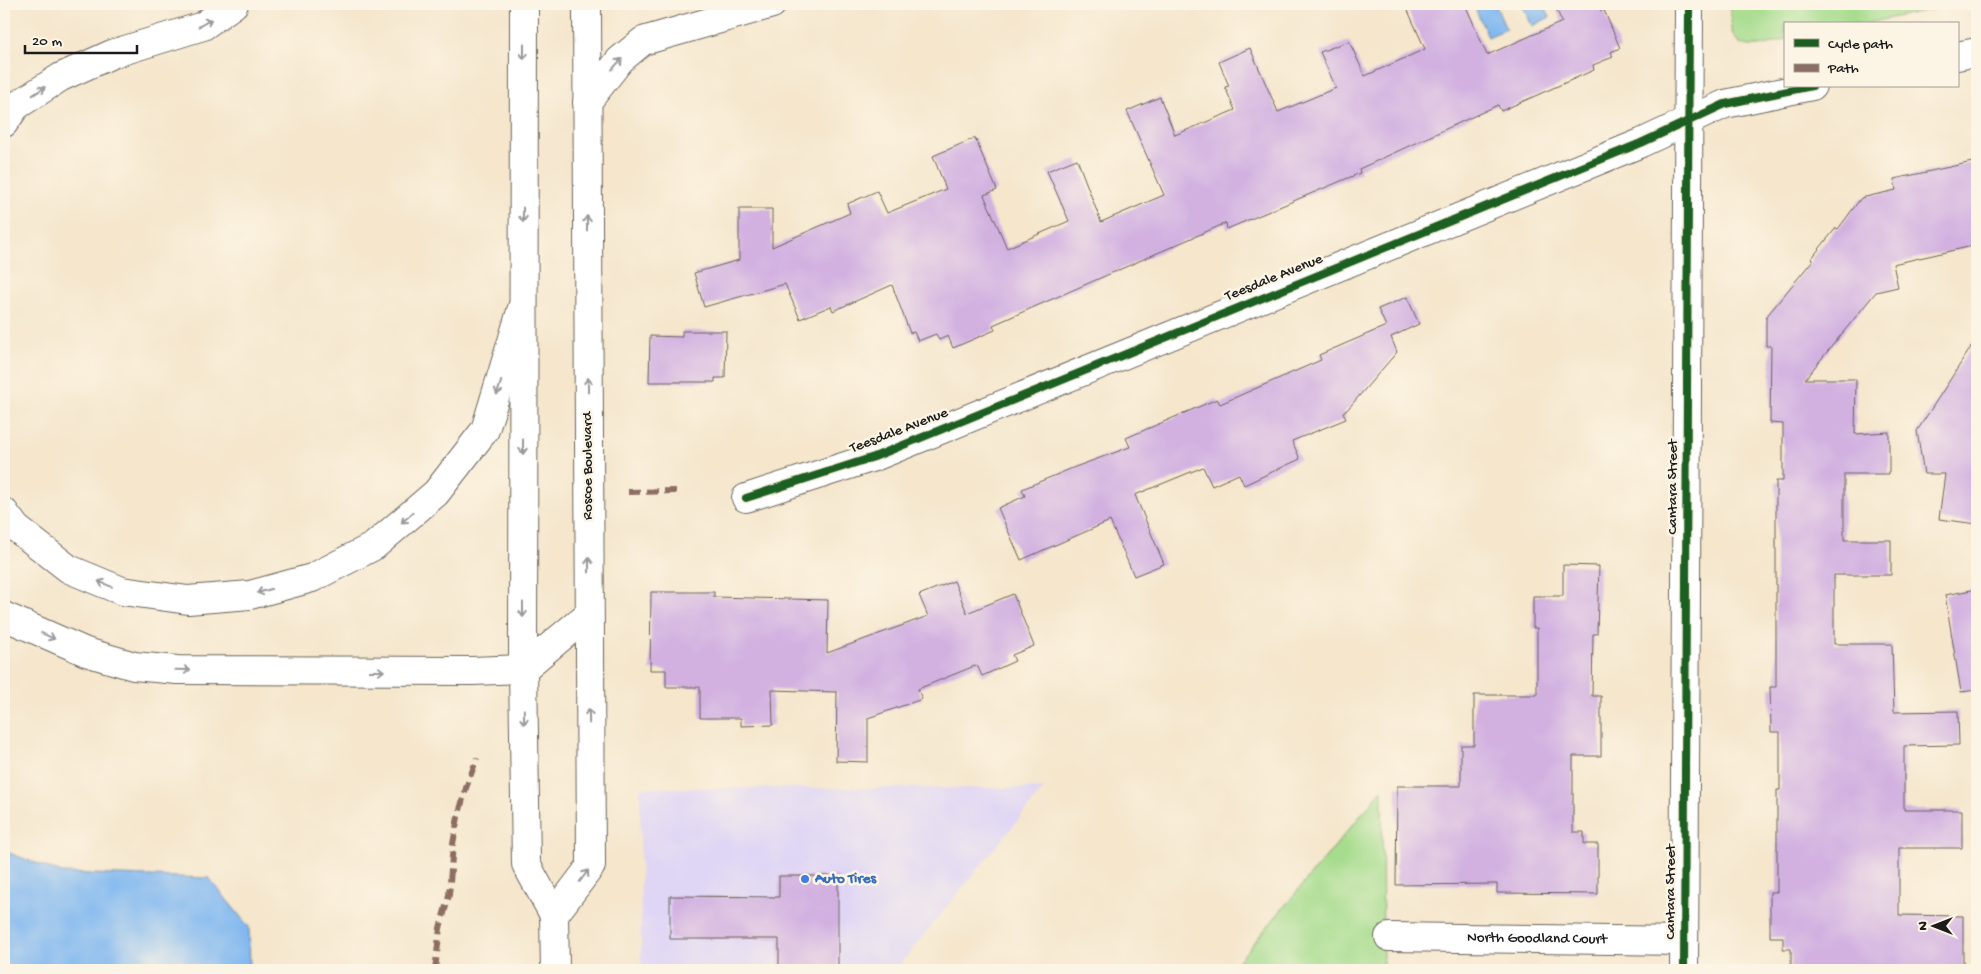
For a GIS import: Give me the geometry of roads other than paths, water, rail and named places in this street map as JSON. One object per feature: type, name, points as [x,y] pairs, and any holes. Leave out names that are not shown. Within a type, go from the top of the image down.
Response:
[{"type":"main road","points":[[4,123],[16,106],[60,77],[112,54],[203,26],[234,4]]},
{"type":"main road","points":[[524,4],[522,308],[523,669],[526,864],[554,915],[554,970]]},
{"type":"main road","name":"Roscoe Boulevard","points":[[554,915],[591,866],[587,4]]},
{"type":"main road","points":[[587,102],[620,60],[643,41],[772,4]]},
{"type":"main road","name":"Cantara Street","points":[[1684,970],[1689,4]]},
{"type":"main road","points":[[1958,56],[1977,52]]},
{"type":"main road","name":"Teesdale Avenue","points":[[746,498],[874,457],[1641,143],[1725,104],[1802,88]]},
{"type":"main road","points":[[4,512],[16,528],[69,569],[122,591],[188,600],[250,595],[312,578],[374,546],[436,493],[485,430],[522,308]]},
{"type":"main road","points":[[4,616],[86,652],[134,666],[177,670],[472,671],[523,669],[589,614]]},
{"type":"main road","name":"North Goodland Court","points":[[1389,937],[1684,941]]},
{"type":"water","points":[[1473,4],[1495,4],[1506,29],[1488,37]]},
{"type":"water","points":[[1522,4],[1544,4],[1550,17],[1532,26]]},
{"type":"water","points":[[4,851],[62,873],[209,878],[249,927],[250,970],[4,970]]},
{"type":"place","name":"Auto Tires","points":[[805,879]]}]
